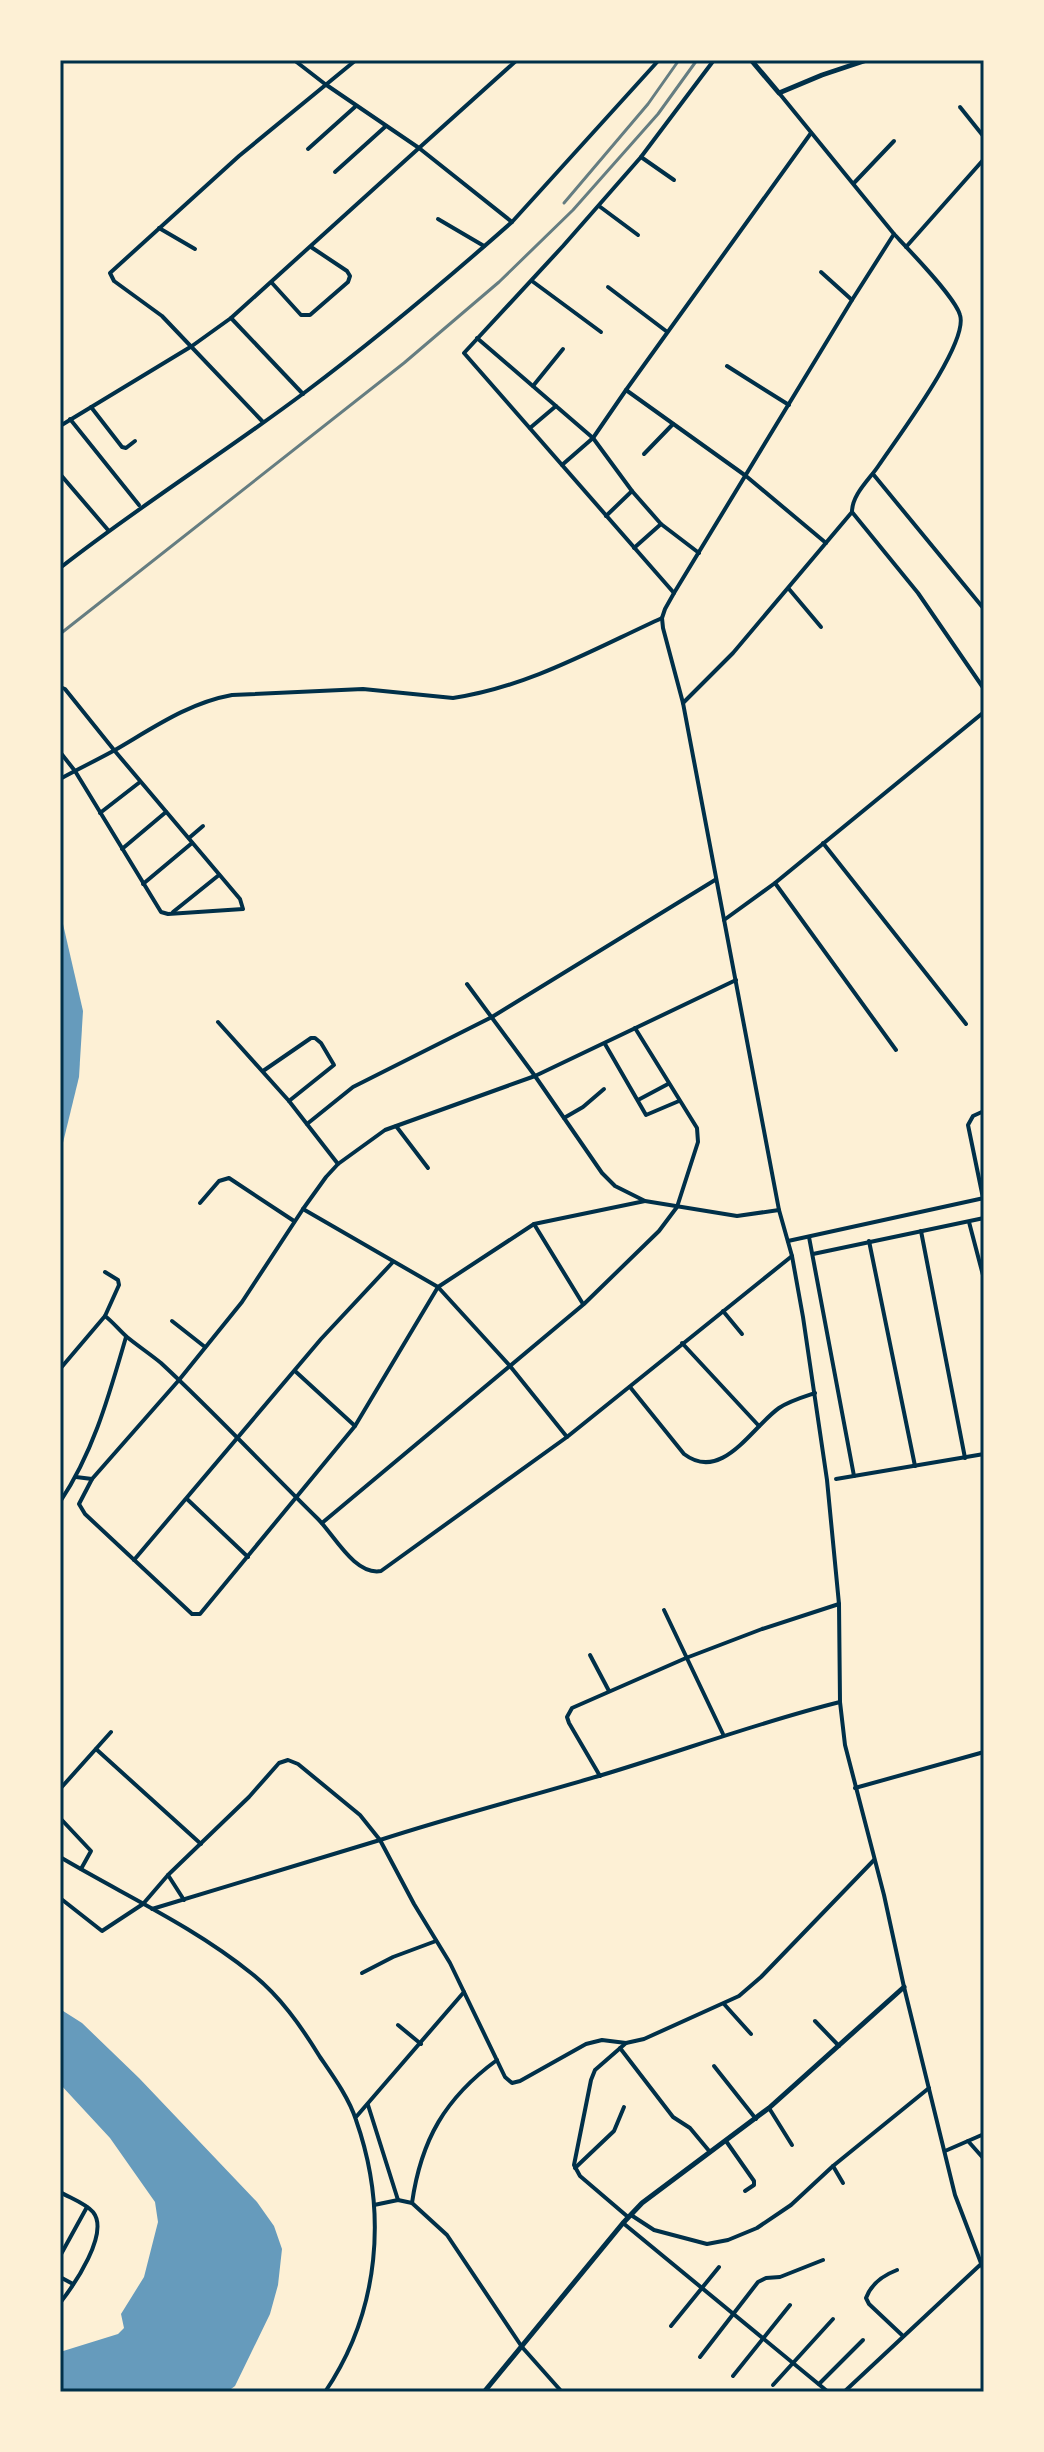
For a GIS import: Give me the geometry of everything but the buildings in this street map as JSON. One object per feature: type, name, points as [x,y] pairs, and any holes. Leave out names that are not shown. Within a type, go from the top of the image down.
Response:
[{"type":"street","points":[[294,60],[419,148],[512,222]]},
{"type":"street","points":[[263,422],[153,308],[110,276],[111,270],[239,156],[356,60]]},
{"type":"street","points":[[60,426],[192,346],[231,318],[517,60]]},
{"type":"street","points":[[60,568],[108,530],[303,394],[416,306],[512,222],[658,60]]},
{"type":"street","points":[[674,593],[465,356],[465,351],[532,281],[641,157],[714,60]]},
{"type":"street","points":[[683,703],[733,653],[852,512],[853,500],[951,356],[961,328],[961,316],[954,303],[751,60]]},
{"type":"street","points":[[779,93],[867,60]]},
{"type":"street","points":[[308,149],[356,106]]},
{"type":"street","points":[[960,107],[984,137]]},
{"type":"street","points":[[335,172],[386,126]]},
{"type":"street","points":[[562,465],[593,438],[666,331],[811,133]]},
{"type":"street","points":[[854,183],[894,141]]},
{"type":"street","points":[[641,157],[674,180]]},
{"type":"street","points":[[906,247],[984,159]]},
{"type":"street","points":[[599,206],[638,235]]},
{"type":"street","points":[[438,219],[485,246]]},
{"type":"street","points":[[159,227],[195,249]]},
{"type":"street","points":[[60,779],[166,718],[216,698],[363,689],[453,698],[489,692],[530,680],[662,618],[674,593],[894,234]]},
{"type":"street","points":[[272,283],[305,317],[348,282],[349,272],[311,247]]},
{"type":"street","points":[[821,272],[852,300]]},
{"type":"street","points":[[532,281],[601,332]]},
{"type":"street","points":[[608,287],[666,331]]},
{"type":"street","points":[[231,318],[303,394]]},
{"type":"street","points":[[477,338],[593,438],[661,524],[699,553]]},
{"type":"street","points":[[533,386],[563,349]]},
{"type":"street","points":[[727,366],[789,405]]},
{"type":"street","points":[[626,390],[746,476],[826,543]]},
{"type":"street","points":[[530,428],[556,405]]},
{"type":"street","points":[[91,407],[122,447],[126,448],[135,441]]},
{"type":"street","points":[[70,419],[139,505]]},
{"type":"street","points":[[644,454],[673,424]]},
{"type":"street","points":[[60,474],[108,530]]},
{"type":"street","points":[[873,474],[984,609]]},
{"type":"street","points":[[606,516],[632,491]]},
{"type":"street","points":[[852,512],[918,593],[984,689]]},
{"type":"street","points":[[634,548],[661,524]]},
{"type":"street","points":[[789,589],[821,627]]},
{"type":"street","points":[[662,618],[683,703],[779,1210],[792,1256],[815,1393],[839,1604],[840,1702],[845,1745],[955,2195],[984,2271]]},
{"type":"street","points":[[60,687],[65,689],[240,899],[243,909],[171,913],[158,909],[75,771],[60,752]]},
{"type":"street","points":[[724,920],[775,883],[984,712]]},
{"type":"street","points":[[100,813],[140,782]]},
{"type":"street","points":[[122,850],[166,812]]},
{"type":"street","points":[[143,884],[191,841],[203,826]]},
{"type":"street","points":[[823,843],[966,1024]]},
{"type":"street","points":[[171,913],[219,874]]},
{"type":"street","points":[[307,1124],[353,1087],[492,1017],[715,880]]},
{"type":"street","points":[[775,883],[896,1050]]},
{"type":"street","points":[[645,1201],[534,1224],[438,1287],[355,1426],[203,1612],[192,1614],[79,1507],[79,1500],[92,1479],[242,1302],[303,1209],[338,1164],[385,1130],[535,1076],[736,980]]},
{"type":"street","points":[[467,984],[609,1181],[645,1201],[677,1207],[737,1216],[779,1210]]},
{"type":"street","points":[[218,1022],[289,1101],[338,1164]]},
{"type":"street","points":[[322,1523],[584,1304],[659,1231],[677,1207],[698,1142],[697,1128],[635,1028]]},
{"type":"street","points":[[263,1071],[311,1038],[321,1043],[334,1065],[289,1101]]},
{"type":"street","points":[[605,1044],[648,1115],[679,1101]]},
{"type":"street","points":[[638,1100],[668,1084]]},
{"type":"street","points":[[564,1118],[604,1089]]},
{"type":"street","points":[[788,1241],[983,1198],[968,1125],[973,1116],[984,1111]]},
{"type":"street","points":[[396,1126],[428,1168]]},
{"type":"street","points":[[200,1203],[219,1181],[229,1178],[295,1221]]},
{"type":"street","points":[[303,1209],[438,1287],[510,1366],[567,1437]]},
{"type":"street","points":[[813,1254],[984,1218]]},
{"type":"street","points":[[969,1222],[984,1279]]},
{"type":"street","points":[[534,1224],[584,1304]]},
{"type":"street","points":[[921,1231],[965,1458]]},
{"type":"street","points":[[809,1237],[854,1476]]},
{"type":"street","points":[[869,1241],[915,1466]]},
{"type":"street","points":[[105,1316],[179,1380],[239,1439],[322,1523],[359,1566],[369,1572],[381,1571],[567,1437],[792,1256]]},
{"type":"street","points":[[134,1560],[321,1339],[392,1263]]},
{"type":"street","points":[[60,1369],[105,1316],[119,1285],[118,1280],[105,1272]]},
{"type":"street","points":[[723,1311],[742,1334]]},
{"type":"street","points":[[172,1321],[205,1347]]},
{"type":"street","points":[[60,1502],[76,1477],[100,1424],[126,1337]]},
{"type":"street","points":[[682,1343],[759,1426]]},
{"type":"street","points":[[295,1371],[355,1426]]},
{"type":"street","points":[[630,1387],[684,1454],[707,1462],[733,1452],[779,1408],[815,1393]]},
{"type":"street","points":[[836,1479],[984,1454]]},
{"type":"street","points":[[76,1477],[92,1479]]},
{"type":"street","points":[[187,1499],[248,1557]]},
{"type":"street","points":[[600,1776],[567,1717],[575,1705],[686,1658],[839,1604]]},
{"type":"street","points":[[664,1610],[723,1734]]},
{"type":"street","points":[[590,1655],[609,1691]]},
{"type":"street","points":[[152,1909],[447,1818],[600,1776],[777,1717],[840,1702]]},
{"type":"street","points":[[60,1789],[111,1732]]},
{"type":"street","points":[[96,1749],[201,1844]]},
{"type":"street","points":[[855,1788],[984,1752]]},
{"type":"street","points":[[60,1898],[102,1931],[143,1904],[279,1763],[288,1760],[298,1764],[352,1808],[380,1840],[465,1991],[505,2077],[515,2083],[586,2044],[610,2039],[626,2043],[644,2039],[739,1996],[874,1860]]},
{"type":"street","points":[[60,1818],[91,1851],[81,1869]]},
{"type":"street","points":[[60,1857],[215,1946],[267,1987],[299,2022],[356,2117],[369,2168],[374,2205],[372,2271],[363,2317],[325,2392]]},
{"type":"street","points":[[168,1875],[184,1900]]},
{"type":"street","points":[[362,1973],[436,1941]]},
{"type":"street","points":[[484,2392],[642,2203],[756,2119],[904,1987]]},
{"type":"street","points":[[356,2117],[465,1991]]},
{"type":"street","points":[[724,2004],[751,2034]]},
{"type":"street","points":[[815,2021],[839,2046]]},
{"type":"street","points":[[398,2025],[421,2044]]},
{"type":"street","points":[[626,2043],[595,2070],[575,2168],[580,2176],[630,2216],[654,2230],[707,2244],[728,2240],[773,2218],[929,2088]]},
{"type":"street","points":[[620,2048],[673,2117],[690,2128],[710,2152]]},
{"type":"street","points":[[412,2203],[422,2155],[444,2111],[459,2092],[497,2060]]},
{"type":"street","points":[[714,2066],[756,2119]]},
{"type":"street","points":[[368,2105],[398,2200]]},
{"type":"street","points":[[575,2168],[614,2131],[624,2107]]},
{"type":"street","points":[[769,2108],[792,2145]]},
{"type":"street","points":[[945,2151],[984,2134]]},
{"type":"street","points":[[726,2141],[754,2181],[754,2185],[745,2191]]},
{"type":"street","points":[[968,2141],[984,2159]]},
{"type":"street","points":[[833,2166],[843,2183]]},
{"type":"street","points":[[60,2192],[87,2207],[95,2214],[97,2222],[97,2239],[60,2303]]},
{"type":"street","points":[[374,2205],[398,2200],[412,2203],[447,2235],[522,2347],[562,2392]]},
{"type":"street","points":[[60,2256],[87,2207]]},
{"type":"street","points":[[623,2223],[827,2391]]},
{"type":"street","points":[[700,2357],[762,2279],[780,2277],[823,2260]]},
{"type":"street","points":[[844,2392],[980,2264]]},
{"type":"street","points":[[671,2326],[719,2267]]},
{"type":"street","points":[[897,2270],[879,2280],[866,2298],[903,2336]]},
{"type":"street","points":[[60,2277],[73,2284]]},
{"type":"street","points":[[733,2376],[790,2305]]},
{"type":"street","points":[[773,2385],[833,2319]]},
{"type":"street","points":[[819,2384],[863,2340]]},
{"type":"water","points":[[60,911],[83,1011],[79,1077],[60,1155]]},
{"type":"water","points":[[60,2009],[82,2023],[139,2078],[257,2202],[274,2226],[282,2249],[278,2285],[270,2314],[235,2386],[227,2392],[60,2392],[60,2352],[118,2334],[124,2328],[121,2314],[144,2277],[158,2222],[155,2202],[110,2138],[60,2084]]},
{"type":"railway","points":[[564,203],[648,104],[679,60]]},
{"type":"railway","points":[[60,634],[404,363],[499,282],[573,210],[658,114],[697,60]]}]
